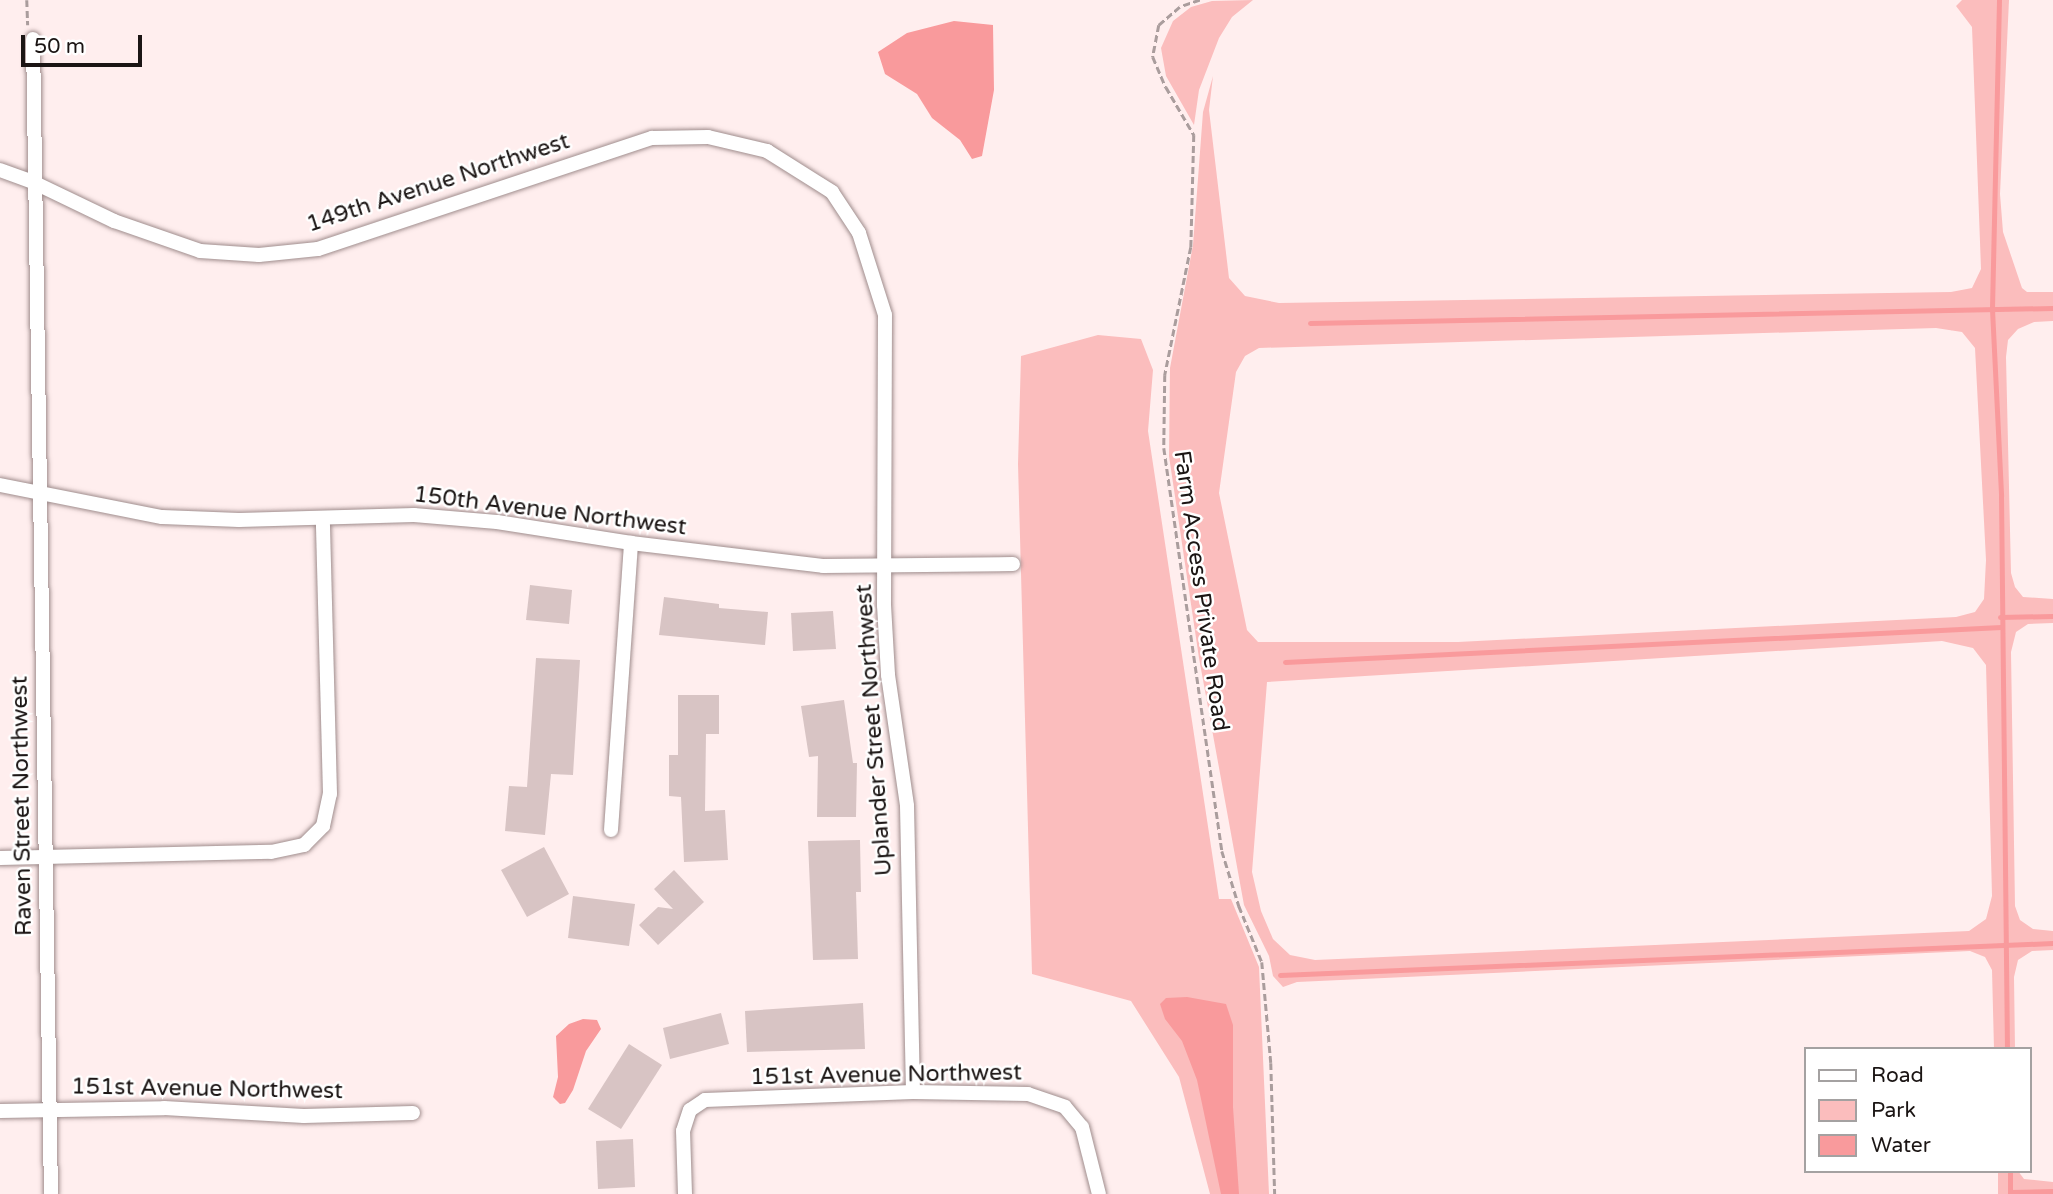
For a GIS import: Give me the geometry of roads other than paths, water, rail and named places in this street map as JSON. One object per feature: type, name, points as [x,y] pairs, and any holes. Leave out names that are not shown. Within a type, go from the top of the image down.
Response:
[{"type":"street","name":"Raven Street Northwest","points":[[33,39],[51,1194]]},
{"type":"street","name":"149th Avenue Northwest","points":[[0,170],[35,183],[114,221],[200,251],[259,255],[318,250],[652,138],[708,138],[767,151],[812,177]]},
{"type":"street","name":"Uplander Street Northwest","points":[[812,177],[832,192],[859,233],[885,315],[884,565],[888,675],[907,806],[913,1092]]},
{"type":"street","name":"150th Avenue Northwest","points":[[0,485],[162,517],[239,520],[414,515],[497,522],[631,543],[823,566],[1013,564]]},
{"type":"street","points":[[0,858],[271,852],[304,845],[323,826],[330,794],[323,519]]},
{"type":"street","points":[[611,830],[631,543]]},
{"type":"street","name":"151st Avenue Northwest","points":[[685,1194],[683,1131],[690,1110],[705,1100],[913,1092],[1028,1094],[1065,1107],[1082,1127],[1099,1194]]},
{"type":"street","name":"151st Avenue Northwest","points":[[0,1111],[164,1108],[304,1116],[413,1113]]},
{"type":"water","points":[[954,21],[993,25],[994,90],[982,156],[972,159],[960,140],[932,118],[917,94],[885,74],[878,52],[907,33]]},
{"type":"water","points":[[1187,997],[1226,1004],[1233,1025],[1233,1107],[1239,1194],[1221,1194],[1197,1080],[1182,1041],[1165,1019],[1160,1004],[1166,998]]},
{"type":"water","points":[[583,1019],[597,1020],[601,1029],[586,1051],[573,1090],[565,1103],[560,1104],[553,1097],[558,1077],[556,1036],[569,1024]]},
{"type":"waterway","points":[[1999,0],[1992,309],[2001,496],[2007,1047]]},
{"type":"waterway","points":[[1310,323],[2053,308]]},
{"type":"waterway","points":[[2000,617],[2053,616]]},
{"type":"waterway","points":[[1285,662],[2001,627]]},
{"type":"waterway","points":[[1280,975],[2053,943]]},
{"type":"waterway","points":[[2010,1173],[2010,1193]]},
{"type":"waterway","points":[[2010,1192],[2053,1191]]}]
